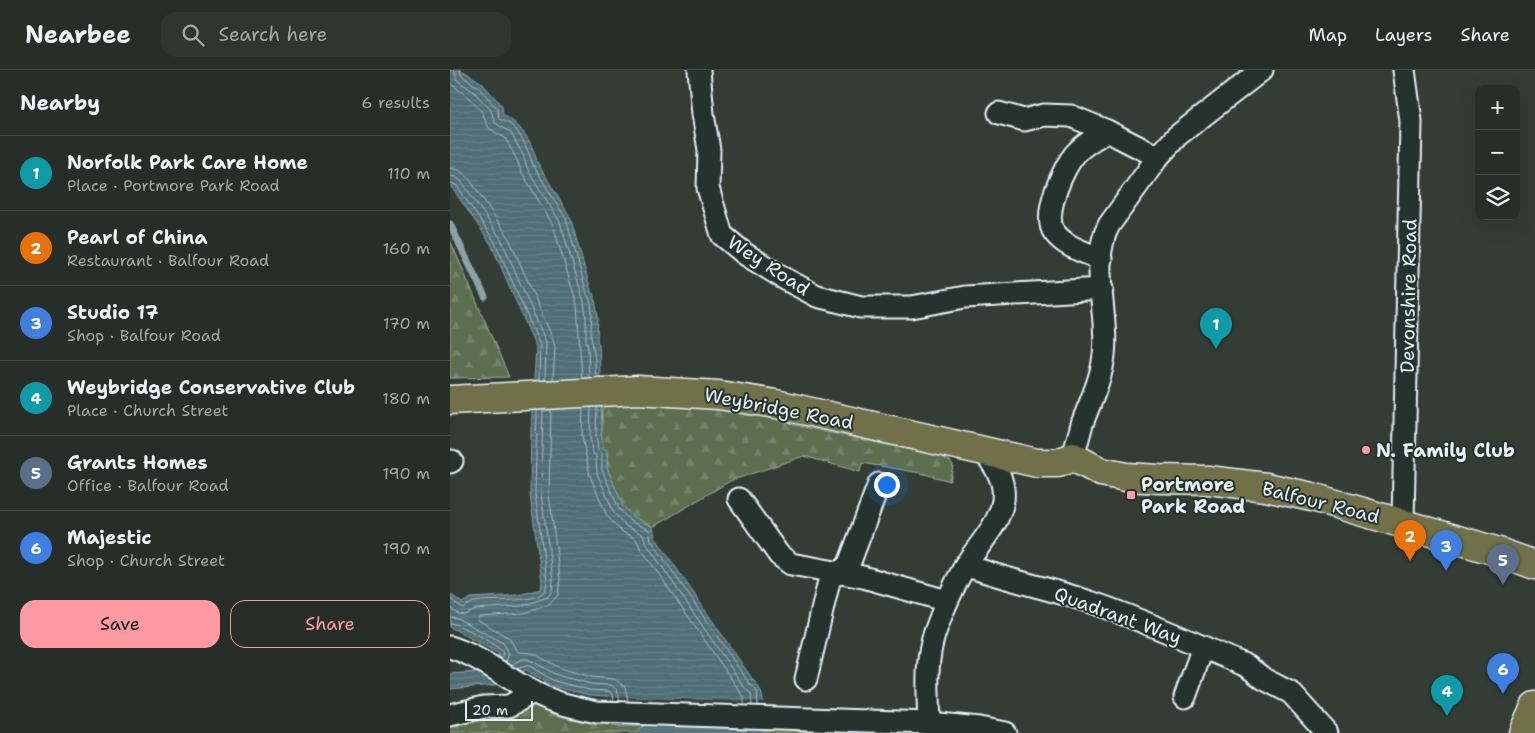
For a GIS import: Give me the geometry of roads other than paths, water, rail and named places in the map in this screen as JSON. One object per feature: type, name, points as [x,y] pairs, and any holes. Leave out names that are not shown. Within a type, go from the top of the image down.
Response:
[{"type":"main road","name":"Weybridge Road","points":[[450,400],[607,391],[692,392],[748,399],[1038,463],[1058,463],[1073,458]]},
{"type":"main road","name":"Balfour Road","points":[[1073,458],[1101,472],[1126,477],[1159,480],[1208,480],[1266,486],[1403,523],[1535,564]]},
{"type":"main road","points":[[1523,733],[1535,706]]},
{"type":"street","name":"Wey Road","points":[[699,70],[709,150],[708,188],[722,235],[745,254],[786,280],[817,296],[861,307],[912,307],[965,297],[1102,289]]},
{"type":"street","name":"Devonshire Road","points":[[1403,523],[1411,121],[1404,70]]},
{"type":"street","points":[[1073,458],[1103,363],[1105,333],[1101,247],[1106,231],[1158,157],[1177,136],[1257,72]]},
{"type":"street","points":[[999,113],[1024,120],[1044,115],[1071,116],[1158,157]]},
{"type":"street","points":[[1101,259],[1069,246],[1053,231],[1050,221],[1056,192],[1067,165],[1084,144],[1108,132]]},
{"type":"street","points":[[929,723],[928,682],[930,649],[934,634],[946,600],[965,565],[995,522],[1003,502],[1003,488],[995,466],[984,452]]},
{"type":"street","points":[[806,679],[830,578],[840,573],[849,564],[879,484]]},
{"type":"street","points":[[739,499],[779,556],[790,564],[863,577],[946,600]]},
{"type":"street","name":"Quadrant Way","points":[[965,565],[989,574],[1088,601],[1122,613],[1247,666],[1264,679],[1290,693],[1328,733]]},
{"type":"street","points":[[450,647],[471,655],[530,691],[561,704],[610,714],[929,723],[979,728],[1005,733]]},
{"type":"street","points":[[1185,697],[1203,647]]},
{"type":"street","points":[[450,716],[484,707],[509,706],[530,691]]},
{"type":"water","points":[[450,70],[465,72],[482,83],[502,106],[503,115],[521,129],[533,148],[537,162],[570,217],[592,294],[594,294],[598,317],[597,341],[599,344],[601,434],[603,449],[607,450],[607,468],[623,506],[633,517],[653,527],[655,537],[758,686],[763,699],[762,733],[635,733],[644,726],[613,726],[608,696],[589,695],[552,686],[526,670],[495,685],[450,689],[450,674],[474,672],[499,654],[450,627],[450,594],[462,603],[471,598],[519,595],[541,589],[542,581],[530,495],[531,430],[536,347],[491,244],[450,185]]},
{"type":"waterway","points":[[450,224],[485,297]]},
{"type":"place","name":"Norfolk Park Care Home","points":[[1216,349]]},
{"type":"place","name":"N. Family Club","points":[[1366,450]]},
{"type":"place","name":"Portmore Park Road","points":[[1131,495]]},
{"type":"place","name":"Pearl of China","points":[[1410,561]]},
{"type":"place","name":"Studio 17","points":[[1446,571]]},
{"type":"place","name":"Grants Homes","points":[[1503,585]]},
{"type":"place","name":"Majestic","points":[[1503,694]]},
{"type":"place","name":"Weybridge Conservative Club","points":[[1447,716]]}]
